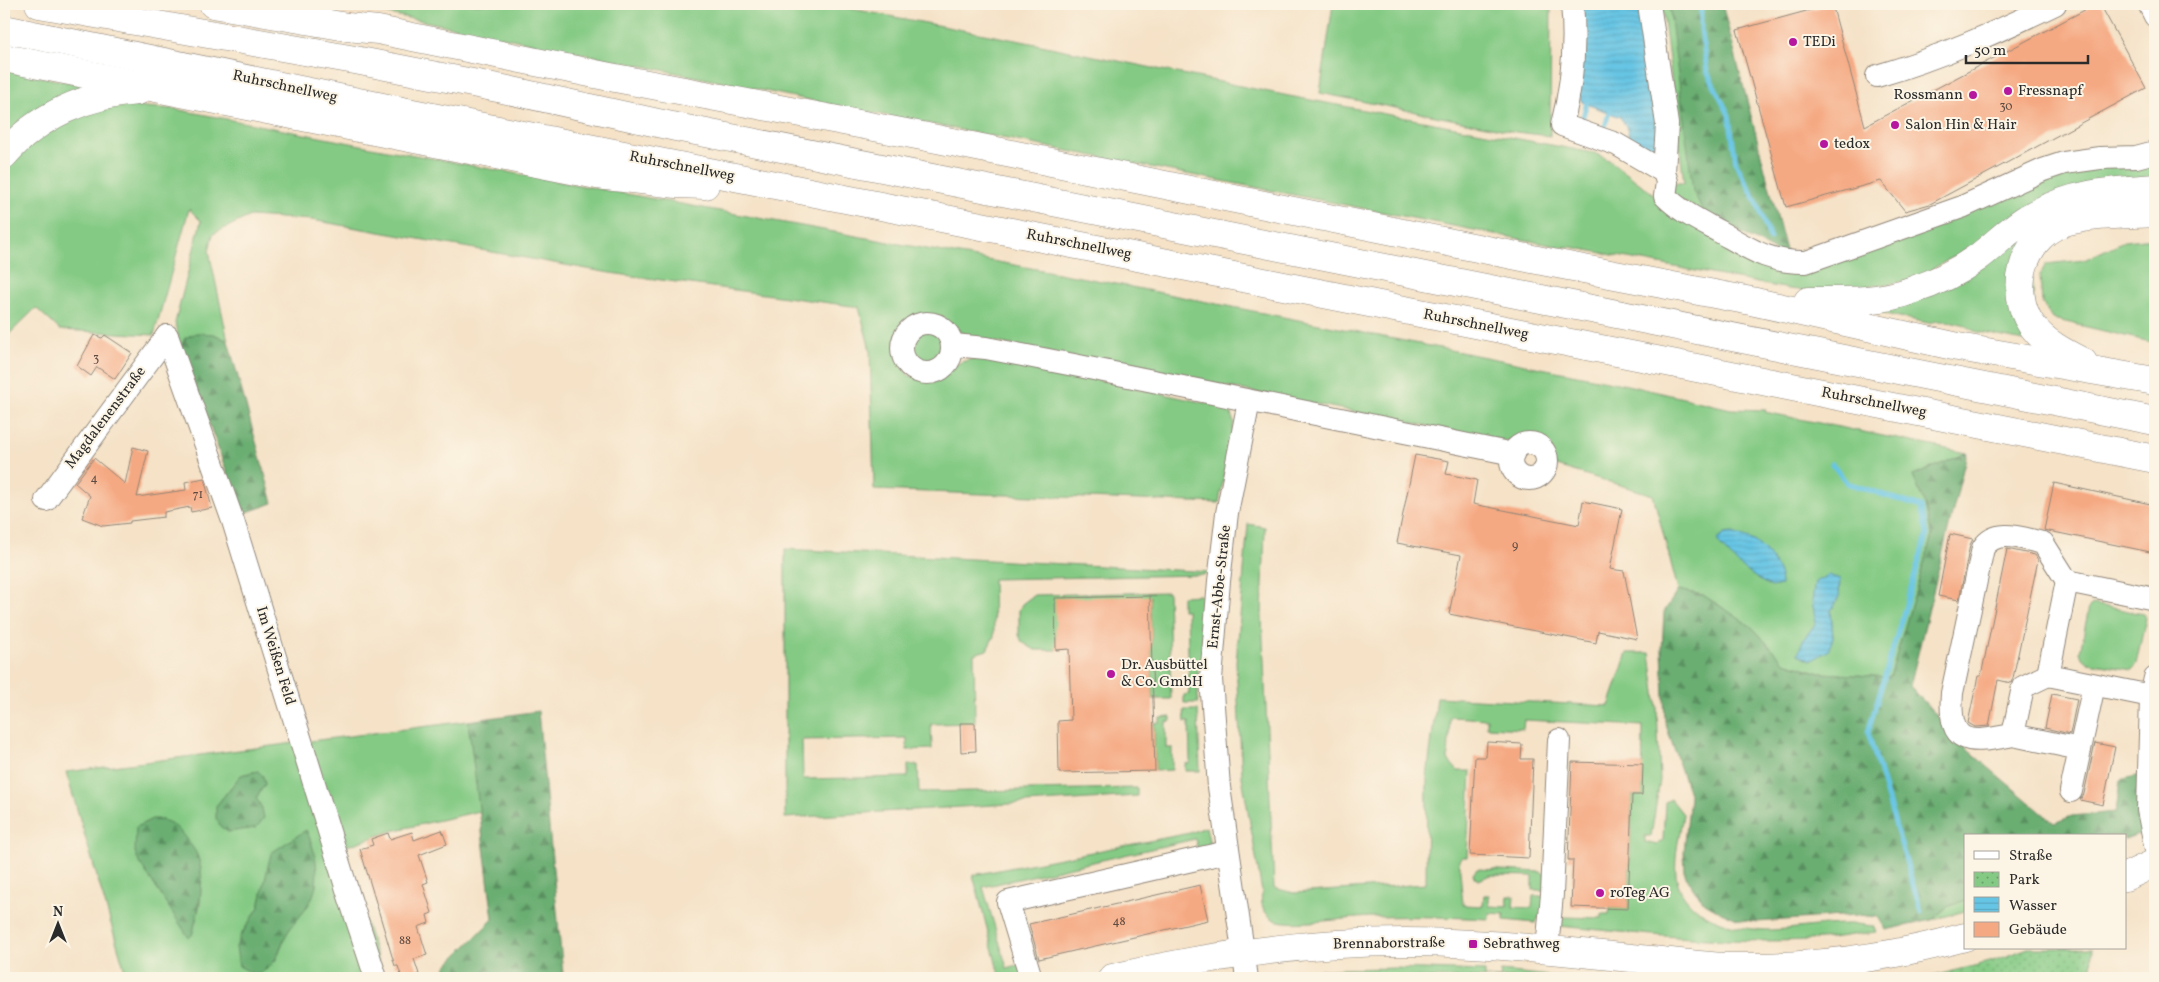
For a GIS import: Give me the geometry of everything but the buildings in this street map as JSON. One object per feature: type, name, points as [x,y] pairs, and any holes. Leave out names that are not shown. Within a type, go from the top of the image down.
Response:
[{"type":"main road","points":[[39,4],[382,65],[503,89],[676,128],[2155,421]]},
{"type":"main road","points":[[213,4],[347,27],[378,30],[610,77],[922,136],[1547,262],[1750,300],[1958,347],[2155,382]]},
{"type":"main road","points":[[294,4],[361,21],[378,30]]},
{"type":"main road","name":"Ruhrschnellweg","points":[[4,28],[397,110],[2155,460]]},
{"type":"main road","points":[[4,58],[598,175],[677,184],[795,189]]},
{"type":"main road","points":[[4,155],[24,134],[40,122],[87,100],[128,92],[147,91],[186,94]]},
{"type":"main road","points":[[1750,300],[1844,302],[1886,297],[1911,291],[1957,271],[2030,217],[2061,202],[2098,192],[2155,188]]},
{"type":"main road","points":[[2110,374],[2081,361],[2052,344],[2040,335],[2032,325],[2022,309],[2020,291],[2026,257],[2044,233],[2060,223],[2077,219],[2155,213]]},
{"type":"main road","points":[[2126,877],[2155,863]]},
{"type":"main road","name":"Brennaborstraße","points":[[1112,978],[1194,960],[1245,966],[1319,945],[1398,941],[1472,944],[1730,967],[1837,963],[1921,949],[1964,936]]},
{"type":"street","points":[[1572,4],[1574,23],[1572,65],[1562,125],[1616,144],[1664,172]]},
{"type":"street","points":[[1648,4],[1667,124],[1664,172],[1667,182],[1665,196],[1679,210],[1754,253],[1788,263],[1806,262],[1962,207],[2043,170],[2064,163],[2100,158],[2136,158],[2155,152]]},
{"type":"street","points":[[1877,76],[1923,63],[2055,4]]},
{"type":"street","points":[[2149,4],[2155,16]]},
{"type":"street","name":"Magdalenenstraße","points":[[46,500],[167,336]]},
{"type":"street","name":"Im Weißen Feld","points":[[167,336],[234,520],[349,896],[376,978]]},
{"type":"street","points":[[953,345],[996,350],[1512,454]]},
{"type":"street","name":"Ernst-Abbe-Straße","points":[[1245,966],[1219,787],[1211,679],[1227,513],[1249,401]]},
{"type":"street","points":[[2048,675],[2067,580],[2043,543],[2005,535],[1991,539],[1983,548],[1952,693],[1951,716],[1956,728],[1964,738],[1969,740],[1983,740],[2013,735],[2080,749]]},
{"type":"street","points":[[2067,580],[2155,599]]},
{"type":"street","points":[[2013,735],[2023,686],[2048,675],[2094,685],[2153,687],[2148,810],[2155,845]]},
{"type":"street","points":[[2071,791],[2094,685]]},
{"type":"street","points":[[1547,950],[1552,894],[1559,740]]},
{"type":"street","points":[[1032,978],[1008,902],[1227,852]]},
{"type":"green space","points":[[340,4],[826,4],[1026,42],[1289,96],[1594,153],[1609,160],[1677,212],[1791,267],[2044,177],[2155,159],[2155,180],[1996,233],[1911,281],[1820,292],[1789,289],[1571,247],[1561,247],[843,107]]},
{"type":"green space","points":[[1333,4],[1551,4],[1550,136],[1516,132],[1320,93]]},
{"type":"green space","points":[[1662,4],[1669,4],[1670,8],[1704,213],[1673,196],[1673,183],[1684,183]]},
{"type":"green space","points":[[1669,4],[1722,4],[1788,258],[1704,213],[1693,191]]},
{"type":"green space","points":[[4,70],[89,86],[4,140]]},
{"type":"green space","points":[[130,106],[175,109],[371,147],[1096,280],[1627,385],[1731,409],[1766,410],[1765,412],[1967,453],[1913,476],[1925,505],[1932,536],[1890,677],[1821,673],[1784,662],[1752,627],[1703,595],[1678,590],[1653,495],[1553,465],[1551,448],[1535,440],[1518,439],[1506,441],[970,337],[950,325],[928,317],[907,323],[895,340],[897,358],[908,375],[929,381],[961,362],[985,356],[1229,408],[1234,423],[1219,503],[874,490],[870,350],[859,307],[610,273],[312,220],[250,216],[213,234],[209,251],[228,341],[214,334],[181,347],[175,323],[201,221],[189,209],[154,335],[60,330],[36,308],[4,339],[4,173],[19,153],[44,131],[89,110]],"holes":[[[1839,597],[1831,611],[1833,638],[1812,660],[1798,654],[1816,623]]]},
{"type":"green space","points":[[2036,220],[2028,239],[2038,344],[1974,331],[1964,325],[1952,322],[1928,323],[1862,309]]},
{"type":"green space","points":[[2155,238],[2155,343],[2053,319],[2042,303],[2040,275],[2046,264],[2084,260],[2124,241]]},
{"type":"green space","points":[[927,331],[939,336],[944,348],[939,360],[927,365],[915,360],[910,348],[915,336]]},
{"type":"green space","points":[[196,333],[214,334],[228,341],[273,503],[242,514],[181,347],[185,338]]},
{"type":"green space","points":[[1967,453],[1910,686],[1969,751],[2054,823],[2072,816],[2116,812],[2120,780],[2155,771],[2155,828],[2126,839],[2126,834],[1964,834],[1964,900],[1947,907],[1932,920],[1886,930],[1878,917],[1855,915],[1757,922],[1737,919],[1705,903],[1694,890],[1685,874],[1684,851],[1690,797],[1665,722],[1662,650],[1664,612],[1678,590],[1703,595],[1752,627],[1784,662],[1820,673],[1890,677],[1932,536],[1925,505],[1913,476]]},
{"type":"green space","points":[[1248,524],[1265,527],[1262,616],[1274,888],[1294,893],[1426,884],[1427,777],[1437,697],[1609,706],[1627,653],[1650,653],[1657,708],[1660,780],[1651,836],[1645,836],[1645,842],[1657,845],[1663,840],[1665,802],[1671,799],[1683,814],[1677,852],[1676,875],[1680,889],[1688,901],[1699,911],[1712,918],[1726,924],[1741,927],[1770,930],[1822,925],[1860,924],[1873,926],[1876,932],[1817,939],[1746,941],[1684,938],[1559,926],[1563,917],[1602,918],[1602,914],[1609,914],[1610,908],[1628,909],[1632,795],[1642,795],[1643,726],[1524,720],[1523,729],[1487,727],[1487,719],[1450,717],[1448,760],[1458,771],[1471,771],[1467,857],[1462,857],[1459,860],[1463,905],[1483,906],[1484,895],[1489,895],[1489,906],[1507,907],[1508,896],[1514,896],[1513,907],[1532,908],[1533,896],[1545,896],[1545,910],[1535,923],[1504,920],[1504,914],[1489,913],[1489,919],[1364,917],[1283,922],[1271,918],[1265,912],[1262,905],[1262,892],[1242,777],[1236,663]]},
{"type":"green space","points":[[785,549],[1212,572],[1202,575],[993,579],[994,636],[987,650],[974,654],[975,723],[931,724],[932,749],[907,750],[907,738],[802,740],[803,779],[908,777],[908,765],[918,765],[919,792],[1137,788],[1137,796],[785,818]]},
{"type":"green space","points":[[1168,592],[1171,699],[1153,699],[1150,596],[1056,650],[1035,650],[1022,642],[1019,635],[1019,610],[1022,604],[1034,595]]},
{"type":"green space","points":[[1200,595],[1208,602],[1206,649],[1198,665],[1198,703],[1184,703],[1184,695],[1189,694],[1187,610],[1182,610],[1182,596]]},
{"type":"green space","points":[[2093,604],[2143,614],[2146,618],[2136,664],[2132,670],[2088,663],[2082,658],[2080,652],[2089,607]]},
{"type":"green space","points":[[1184,710],[1198,710],[1200,771],[1185,771],[1185,764],[1190,763],[1189,722],[1185,722]]},
{"type":"green space","points":[[538,711],[563,974],[540,978],[444,978],[446,966],[493,919],[468,721]]},
{"type":"green space","points":[[1171,717],[1171,721],[1166,722],[1166,748],[1172,748],[1172,770],[1155,771],[1154,723],[1160,722],[1160,718]]},
{"type":"green space","points":[[468,721],[480,811],[392,831],[341,848],[384,978],[127,978],[66,772]],"holes":[[[258,771],[265,784],[256,798],[216,806],[241,775]],[[312,844],[316,885],[309,903],[287,932],[275,962],[240,936],[259,907]],[[201,868],[200,904],[192,935]]]},
{"type":"green space","points":[[258,771],[263,776],[265,784],[256,798],[262,808],[264,818],[256,828],[228,832],[221,827],[216,818],[216,806],[241,775]]},
{"type":"green space","points":[[152,819],[163,820],[175,827],[194,849],[200,864],[201,884],[197,916],[192,935],[189,938],[138,860],[135,852],[136,827]]},
{"type":"green space","points":[[1206,827],[1210,845],[1198,850],[1195,839],[983,887],[1007,968],[1022,964],[1025,976],[1000,978],[973,875],[1190,833]]},
{"type":"green space","points":[[306,830],[315,857],[317,877],[313,895],[307,908],[288,932],[273,962],[269,967],[255,975],[239,966],[236,947],[240,937],[259,907],[271,853]]},
{"type":"green space","points":[[1477,869],[1541,872],[1545,874],[1546,890],[1533,890],[1533,876],[1490,875],[1479,880],[1473,874]]},
{"type":"green space","points":[[1964,900],[1964,911],[1932,920],[1947,907]]},
{"type":"green space","points":[[2023,950],[2092,950],[2091,978],[1925,978],[1990,962]]},
{"type":"green space","points":[[1394,968],[1485,971],[1485,977],[1500,978],[1281,978],[1290,974],[1318,970]]},
{"type":"green space","points":[[1501,971],[1572,978],[1500,978]]},
{"type":"water","points":[[1580,4],[1642,4],[1662,126],[1655,145],[1645,148],[1634,146],[1629,138],[1627,128],[1620,117],[1582,102],[1577,91]]},
{"type":"water","points":[[1733,533],[1753,541],[1765,551],[1779,573],[1781,585],[1772,587],[1764,583],[1749,573],[1728,554],[1717,540],[1725,534]]},
{"type":"water","points":[[1828,575],[1840,579],[1839,597],[1831,611],[1833,638],[1828,651],[1812,660],[1798,654],[1803,640],[1816,623],[1812,601],[1815,582]]},
{"type":"waterway","points":[[1698,4],[1701,9],[1701,30],[1707,71],[1729,115],[1736,163],[1757,203],[1770,239]]},
{"type":"waterway","points":[[1582,120],[1588,99]]},
{"type":"waterway","points":[[1604,129],[1611,107]]},
{"type":"waterway","points":[[1832,464],[1847,483],[1921,507],[1927,534],[1868,732],[1921,912]]},
{"type":"place","name":"TEDi","points":[[1793,42]]},
{"type":"place","name":"Fressnapf","points":[[2008,91]]},
{"type":"place","name":"Rossmann","points":[[1973,95]]},
{"type":"place","name":"Salon Hin & Hair","points":[[1895,125]]},
{"type":"place","name":"tedox","points":[[1824,144]]},
{"type":"place","name":"Dr. Ausbüttel & Co. GmbH","points":[[1111,674]]},
{"type":"place","name":"roTeg AG","points":[[1600,893]]},
{"type":"place","name":"Sebrathweg","points":[[1473,944]]}]
